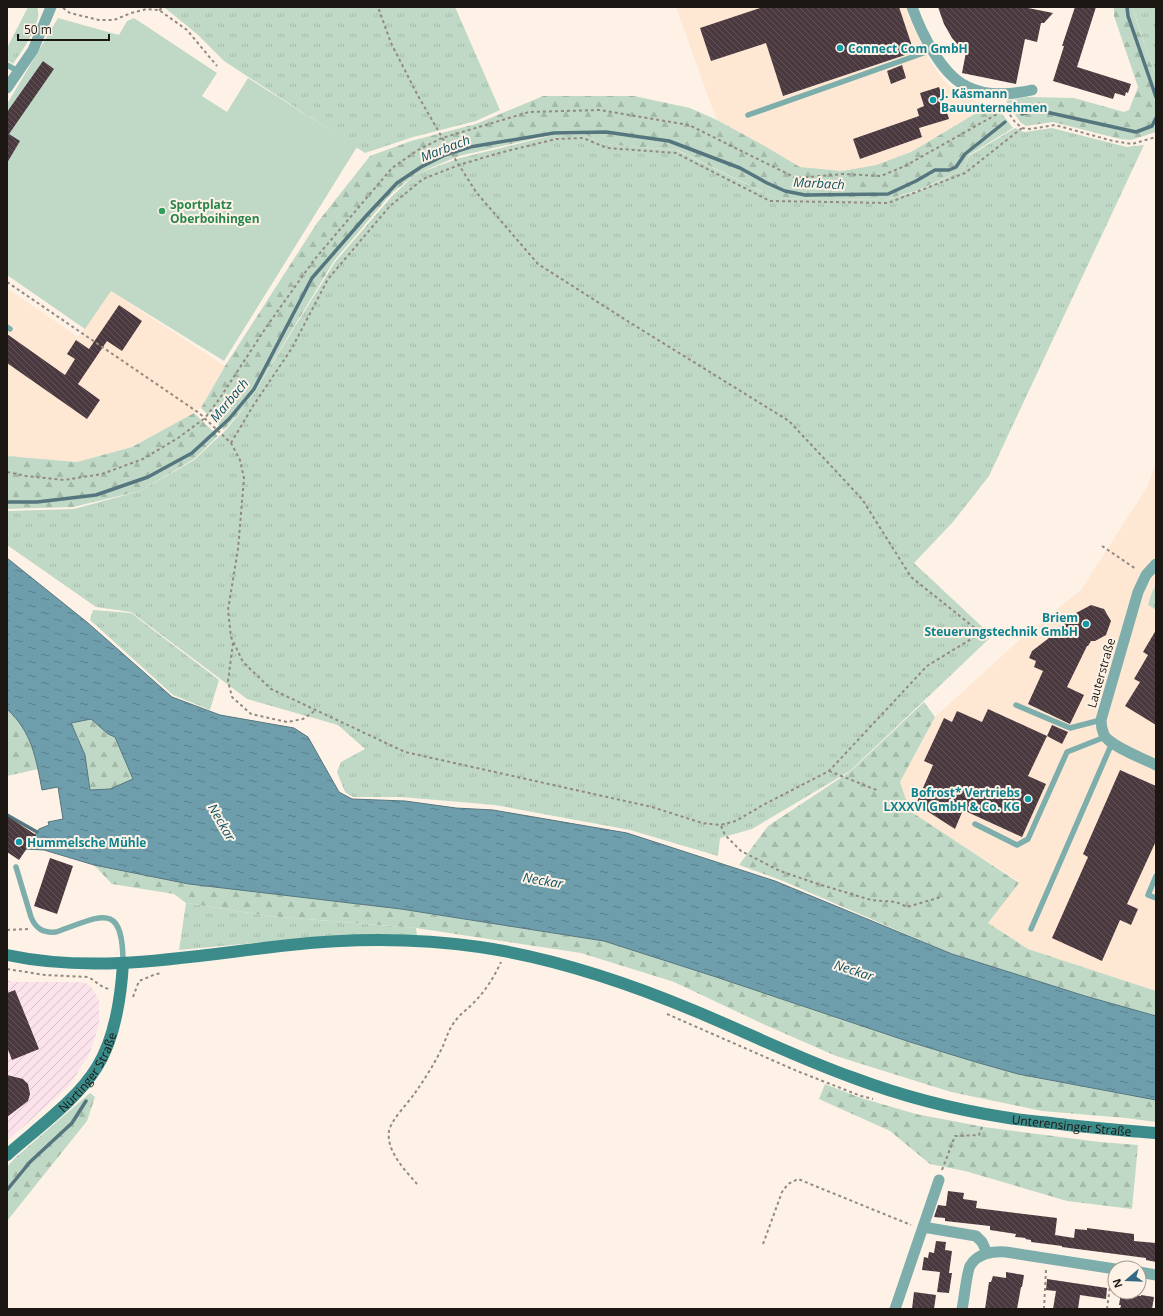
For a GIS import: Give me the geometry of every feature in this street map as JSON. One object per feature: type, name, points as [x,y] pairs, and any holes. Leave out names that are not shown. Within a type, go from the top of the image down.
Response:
[{"type":"street","points":[[7,88],[33,50],[51,7]]},
{"type":"street","points":[[912,7],[920,28],[932,50],[952,76],[965,86],[996,94],[1015,94],[1032,90]]},
{"type":"street","name":"Lauterstraße","points":[[1109,740],[1102,729],[1101,720],[1138,592],[1146,575],[1156,564]]},
{"type":"street","points":[[1109,740],[1156,765]]},
{"type":"street","name":"Unterensinger Straße","points":[[7,955],[57,962],[123,963],[173,959],[290,945],[358,940],[419,941],[458,944],[505,951],[569,966],[632,986],[813,1062],[875,1086],[937,1104],[987,1122],[1022,1120],[1122,1131],[1156,1133]]},
{"type":"street","name":"Nürtinger Straße","points":[[7,1155],[65,1104],[98,1066],[106,1050],[116,1018],[123,963]]},
{"type":"street","points":[[895,1309],[939,1180]]},
{"type":"street","points":[[923,1227],[976,1236],[982,1242],[987,1254]]},
{"type":"street","points":[[962,1309],[970,1266],[977,1258],[995,1251],[1107,1267]]},
{"type":"lane","points":[[748,115],[932,50]]},
{"type":"lane","points":[[7,65],[18,71]]},
{"type":"lane","points":[[1016,705],[1070,728],[1101,720]]},
{"type":"lane","points":[[975,824],[1017,845],[1028,840],[1067,752],[1109,740]]},
{"type":"lane","points":[[1031,930],[1109,740]]},
{"type":"lane","points":[[16,867],[31,917],[38,929],[56,932],[96,918],[108,918],[113,920],[120,932],[123,963]]},
{"type":"lane","points":[[1156,876],[1148,895],[1156,898]]},
{"type":"path","points":[[62,7],[70,13],[99,20],[114,20],[131,13],[147,9],[159,10],[187,30],[217,66]]},
{"type":"path","points":[[159,10],[165,7]]},
{"type":"path","points":[[7,282],[193,409],[205,418],[231,443],[240,460],[244,478],[238,550],[228,610],[231,638],[243,662],[271,689],[405,752],[652,807],[702,823],[720,825],[736,821],[763,805],[829,771],[926,666],[981,632],[911,576],[862,499],[789,421],[538,264],[476,192],[442,138],[417,94],[392,44],[378,7]]},
{"type":"path","points":[[996,94],[1015,122],[1022,128],[1030,129],[1055,125],[1113,141],[1132,144],[1156,137]]},
{"type":"path","points":[[7,472],[26,476],[64,480],[102,474],[143,459],[178,438],[205,418],[314,260],[392,168],[418,150],[442,138],[529,112],[600,110],[689,125],[796,178],[843,174],[881,176],[905,166],[1006,109]]},
{"type":"path","points":[[231,443],[253,406],[292,348],[328,279],[390,206],[424,179],[459,165],[499,153],[556,139],[583,138],[607,148],[676,153],[770,201],[888,203],[965,173],[1022,128]]},
{"type":"path","points":[[1102,546],[1146,575]]},
{"type":"path","points":[[233,642],[228,681],[232,697],[251,714],[287,722],[303,719],[316,710]]},
{"type":"path","points":[[829,771],[879,790]]},
{"type":"path","points":[[720,825],[725,835],[742,851],[780,871],[818,884],[871,900],[896,902],[907,907],[941,897]]},
{"type":"path","points":[[7,930],[38,929]]},
{"type":"path","points":[[417,1184],[396,1157],[391,1146],[389,1130],[431,1068],[441,1051],[448,1031],[454,1022],[478,998],[491,982],[505,951]]},
{"type":"path","points":[[500,963],[504,964]]},
{"type":"path","points":[[7,969],[45,975],[88,978],[93,979],[103,988]]},
{"type":"path","points":[[135,990],[139,981],[162,973]]},
{"type":"path","points":[[661,1011],[797,1071],[861,1096],[875,1099]]},
{"type":"path","points":[[939,1180],[955,1136],[979,1135],[987,1122]]},
{"type":"path","points":[[763,1244],[782,1192],[788,1184],[798,1180],[910,1224],[923,1227]]},
{"type":"path","points":[[1044,1309],[1046,1258]]},
{"type":"shaded area","points":[[676,7],[906,7],[908,15],[929,59],[944,81],[962,96],[996,106],[983,109],[911,152],[876,165],[842,171],[800,167],[717,120]]},
{"type":"shaded area","points":[[7,288],[78,337],[111,291],[225,366],[201,408],[132,447],[77,462],[7,456]]},
{"type":"shaded area","points":[[1156,463],[1156,991],[1028,949],[987,923],[1019,882],[910,811],[900,782],[935,717],[1017,642],[1081,590],[1147,487]]},
{"type":"shaded area","points":[[7,980],[14,982],[86,983],[91,987],[99,1000],[99,1024],[90,1053],[68,1087],[7,1141]]},
{"type":"green space","points":[[28,7],[37,7],[38,13],[35,28],[13,64],[7,60],[7,48]]},
{"type":"green space","points":[[455,7],[500,110],[476,121],[413,137],[365,153],[224,61],[197,34],[165,8]]},
{"type":"green space","points":[[1114,7],[1134,7],[1133,10],[1156,75],[1156,132],[1131,140],[1120,139],[1053,122],[1026,126],[1020,122],[1006,101],[1027,97],[1074,98],[1124,112],[1129,110],[1138,87],[1114,16]]},
{"type":"green space","points":[[1134,7],[1156,7],[1156,75],[1133,9]]},
{"type":"green space","name":"Sportplatz Oberboihingen","points":[[58,18],[119,35],[127,21],[134,18],[217,73],[202,96],[227,112],[248,78],[357,147],[224,361],[111,291],[85,329],[7,275],[7,104]]},
{"type":"green space","points":[[543,96],[634,96],[690,108],[717,120],[800,167],[842,171],[876,165],[911,152],[983,109],[996,106],[1013,128],[969,155],[964,169],[919,190],[884,200],[775,198],[677,150],[602,144],[587,135],[554,134],[459,156],[416,174],[391,194],[334,261],[247,404],[224,430],[201,408],[225,366],[317,223],[370,156],[411,141],[476,124]]},
{"type":"green space","points":[[1015,128],[1024,132],[1052,128],[1127,147],[1144,145],[989,476],[953,522],[914,563],[992,636],[850,771],[752,829],[720,838],[718,856],[630,830],[495,805],[401,797],[353,797],[345,792],[337,772],[341,762],[365,749],[338,725],[247,699],[131,612],[96,607],[7,545],[7,511],[74,509],[140,491],[194,460],[225,431],[247,404],[335,262],[392,196],[416,174],[460,158],[553,135],[587,135],[602,144],[676,150],[775,198],[884,200],[919,191],[964,169],[969,156]]},
{"type":"green space","points":[[194,413],[218,436],[194,459],[140,491],[73,507],[7,509],[7,456],[77,462],[132,447]]},
{"type":"green space","points":[[1156,585],[1156,610],[1148,605]]},
{"type":"green space","points":[[93,610],[131,613],[219,680],[210,710],[173,695],[90,620]]},
{"type":"green space","points":[[924,702],[935,717],[900,782],[910,811],[1019,883],[988,923],[1028,949],[1156,991],[1156,1016],[1085,996],[952,954],[783,881],[739,865],[768,826],[851,771]]},
{"type":"green space","points":[[7,709],[13,715],[27,736],[34,752],[38,769],[7,776]]},
{"type":"green space","points":[[91,719],[108,734],[115,737],[133,779],[110,789],[90,790],[85,755],[71,723]]},
{"type":"green space","points":[[94,865],[189,884],[401,909],[604,941],[910,1042],[979,1063],[1018,1074],[1156,1100],[1156,1122],[1042,1111],[951,1092],[836,1056],[763,1024],[674,982],[581,953],[416,928],[269,916],[186,903],[174,894],[112,884]]},
{"type":"green space","points":[[186,903],[269,916],[416,928],[417,935],[338,935],[179,950]]},
{"type":"green space","points":[[825,1084],[861,1098],[916,1114],[984,1127],[1100,1142],[1138,1145],[1132,1209],[1067,1201],[965,1171],[930,1164],[890,1131],[819,1099]]},
{"type":"green space","points":[[90,1093],[95,1097],[87,1121],[7,1221],[7,1167],[15,1158]]},
{"type":"water","name":"Neckar","points":[[7,558],[88,623],[172,697],[220,715],[294,728],[308,737],[339,792],[352,799],[405,801],[456,808],[493,810],[627,833],[775,881],[952,954],[1085,996],[1156,1016],[1156,1100],[1018,1074],[979,1063],[910,1042],[604,941],[401,909],[189,884],[94,865],[44,850],[26,849],[39,829],[49,825],[48,822],[63,819],[58,787],[42,790],[32,746],[22,727],[7,709]],"holes":[[[91,719],[108,734],[115,737],[133,779],[110,789],[90,790],[85,755],[71,723]]]},
{"type":"building","name":"Connect Com GmbH","points":[[763,7],[899,7],[914,52],[783,96],[766,43],[711,61],[700,28]]},
{"type":"building","points":[[938,7],[1023,7],[1053,13],[1044,23],[1041,23],[1037,42],[1025,39],[1016,84],[962,73],[967,47],[958,45],[952,38],[944,24]]},
{"type":"building","points":[[1075,7],[1096,7],[1077,67],[1131,84],[1128,93],[1126,92],[1125,96],[1115,93],[1113,99],[1053,81],[1064,46],[1062,46]]},
{"type":"building","points":[[43,61],[54,69],[9,134],[20,141],[7,163],[7,112]]},
{"type":"building","points":[[902,65],[906,78],[891,84],[887,71]]},
{"type":"building","points":[[939,87],[949,119],[919,128],[922,137],[860,159],[853,139],[919,116],[917,109],[924,106],[920,93]]},
{"type":"building","points":[[119,305],[142,321],[122,351],[107,341],[78,384],[100,400],[87,419],[7,363],[7,334],[65,375],[75,359],[67,354],[76,340],[89,349]]},
{"type":"building","points":[[1091,605],[1104,609],[1111,621],[1106,635],[1095,641],[1091,641],[1087,646],[1067,687],[1084,695],[1070,724],[1028,704],[1043,671],[1034,667],[1036,661],[1029,658],[1032,651],[1062,628],[1060,627],[1076,613]]},
{"type":"building","points":[[1156,630],[1156,725],[1125,706],[1140,682],[1134,679],[1148,655],[1143,652]]},
{"type":"building","points":[[988,709],[1047,736],[1028,776],[1046,784],[1022,837],[963,810],[955,829],[916,804],[933,765],[924,761],[944,718],[952,722],[957,711],[982,722]]},
{"type":"building","points":[[1052,725],[1068,732],[1062,744],[1047,736]]},
{"type":"building","points":[[1120,770],[1156,786],[1156,841],[1127,904],[1138,909],[1131,925],[1120,920],[1102,961],[1052,938],[1088,857],[1083,854]]},
{"type":"building","name":"Hummelsche Mühle","points":[[7,816],[36,835],[19,860],[7,852]]},
{"type":"building","points":[[50,858],[73,866],[57,914],[34,906]]},
{"type":"building","points":[[15,990],[39,1049],[12,1060],[7,1047],[7,993]]},
{"type":"building","points":[[7,1075],[23,1079],[28,1084],[30,1094],[28,1101],[7,1117]]},
{"type":"building","points":[[948,1191],[964,1193],[963,1199],[977,1201],[976,1208],[1057,1218],[1055,1235],[1074,1238],[1075,1229],[1087,1230],[1087,1228],[1134,1234],[1134,1241],[1156,1243],[1156,1262],[1146,1260],[1146,1258],[1031,1242],[1031,1240],[1025,1239],[1026,1238],[1015,1237],[1016,1234],[990,1230],[990,1226],[945,1221],[945,1218],[934,1217],[938,1205],[946,1206]]},
{"type":"building","points":[[936,1241],[946,1242],[945,1250],[952,1251],[949,1273],[952,1273],[949,1293],[937,1292],[940,1272],[922,1270],[924,1257],[928,1258],[929,1252],[934,1253]]},
{"type":"building","points":[[1006,1272],[1024,1275],[1017,1309],[985,1309],[989,1282],[991,1282],[993,1276],[1006,1278]]},
{"type":"building","points":[[1047,1279],[1107,1288],[1106,1299],[1080,1295],[1078,1309],[1053,1309],[1056,1291],[1046,1290]]},
{"type":"building","points":[[914,1292],[936,1295],[934,1309],[912,1309]]},
{"type":"building","points":[[1147,1296],[1154,1297],[1152,1309],[1120,1309],[1121,1305],[1119,1305],[1120,1300],[1147,1300]]},
{"type":"waterway","name":"Marbach","points":[[1127,7],[1128,16],[1156,97]]},
{"type":"waterway","name":"Marbach","points":[[1022,114],[1037,110],[1136,132],[1152,126],[1156,118]]},
{"type":"waterway","name":"Marbach","points":[[7,502],[37,502],[96,495],[148,477],[192,453],[229,419],[254,389],[312,278],[397,183],[421,167],[445,155],[470,147],[554,133],[606,132],[669,141],[740,168],[785,191],[805,195],[888,194],[935,170],[949,170],[956,167],[965,154],[1005,122]]},
{"type":"waterway","points":[[7,815],[37,832]]},
{"type":"waterway","points":[[7,1190],[30,1162],[72,1123],[86,1101]]},
{"type":"place","name":"Connect Com GmbH","points":[[840,48]]},
{"type":"place","name":"J. Käsmann Bauunternehmen","points":[[933,100]]},
{"type":"place","name":"Sportplatz Oberboihingen","points":[[162,211]]},
{"type":"place","name":"Briem Steuerungstechnik GmbH","points":[[1086,624]]},
{"type":"place","name":"Bofrost* Vertriebs LXXXVI GmbH & Co. KG","points":[[1028,799]]},
{"type":"place","name":"Hummelsche Mühle","points":[[19,842]]}]
